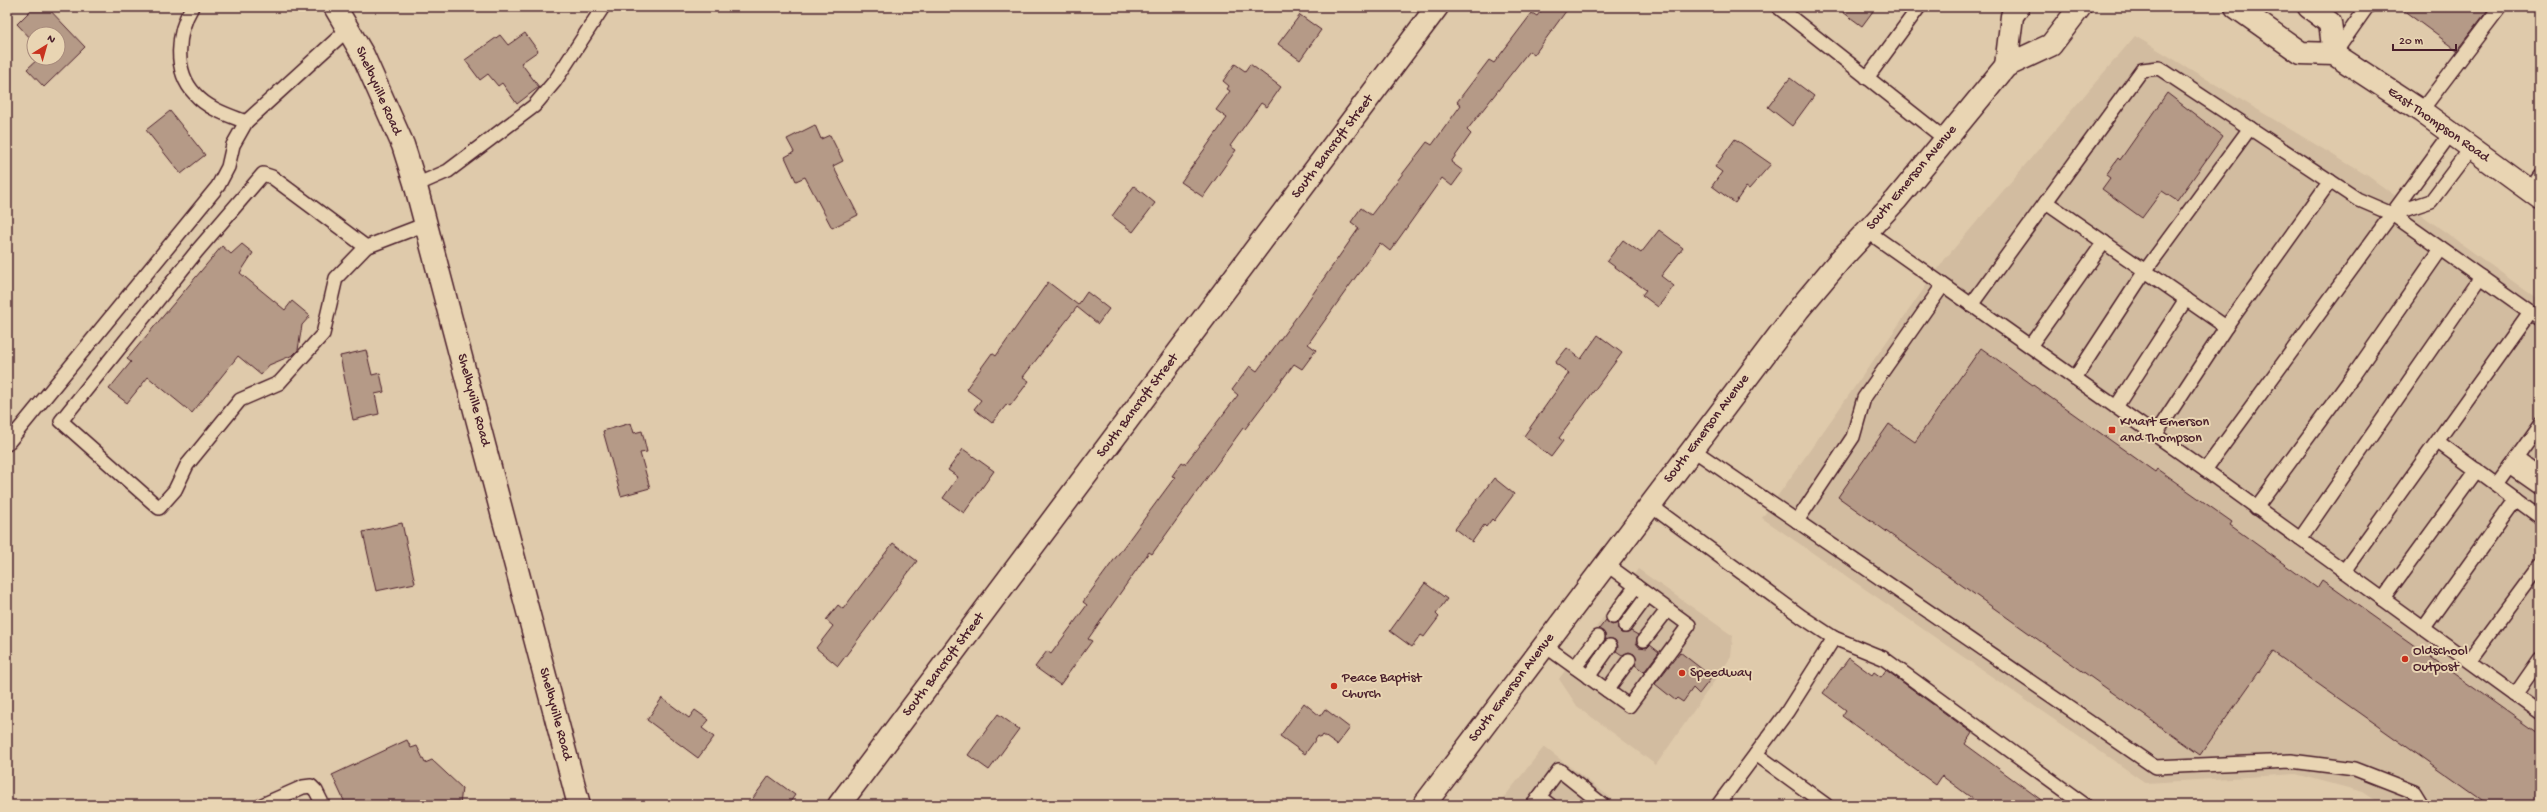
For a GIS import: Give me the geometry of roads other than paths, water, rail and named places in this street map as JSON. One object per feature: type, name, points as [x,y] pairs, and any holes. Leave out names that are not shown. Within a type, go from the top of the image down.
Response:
[{"type":"main road","name":"Shelbyville Road","points":[[335,7],[380,92],[403,145],[416,185],[579,805]]},
{"type":"main road","name":"South Bancroft Street","points":[[839,805],[1438,7]]},
{"type":"main road","points":[[2006,66],[2012,16],[2018,7]]},
{"type":"main road","name":"South Emerson Avenue","points":[[1424,805],[1798,310],[1896,200],[2006,66],[2050,45],[2080,7]]},
{"type":"main road","points":[[2236,7],[2301,53],[2334,54],[2330,23],[2308,7]]},
{"type":"main road","name":"East Thompson Road","points":[[2334,54],[2422,112],[2471,148],[2536,188]]},
{"type":"lane","points":[[192,7],[179,45],[181,70],[194,93],[199,97],[224,114],[246,122]]},
{"type":"lane","points":[[416,185],[448,171],[534,106],[555,81],[603,7]]},
{"type":"lane","points":[[1778,7],[1945,140]]},
{"type":"lane","points":[[1867,78],[1919,7]]},
{"type":"lane","points":[[2334,54],[2367,7]]},
{"type":"lane","points":[[2422,112],[2500,7]]},
{"type":"lane","points":[[7,444],[184,230],[218,186],[228,167],[233,146],[246,122],[348,29]]},
{"type":"lane","points":[[1971,304],[2142,70],[2159,68],[2357,199],[2392,214],[2481,277],[2535,316],[2438,442],[2344,571]]},
{"type":"lane","points":[[2075,378],[2145,271],[2250,128]]},
{"type":"lane","points":[[2204,470],[2451,134]]},
{"type":"lane","points":[[2392,214],[2431,201],[2471,148]]},
{"type":"lane","points":[[366,247],[272,177],[263,174],[197,251],[61,421],[159,508],[175,490],[187,465],[240,400],[279,383],[323,334],[336,278],[366,247],[426,224]]},
{"type":"lane","points":[[2155,435],[2226,328],[2330,181]]},
{"type":"lane","points":[[2046,202],[2226,328]]},
{"type":"lane","points":[[1867,231],[2204,470],[2540,713]]},
{"type":"lane","points":[[2030,346],[2104,242]]},
{"type":"lane","points":[[2256,508],[2353,376],[2441,249]]},
{"type":"lane","points":[[2300,539],[2481,277]]},
{"type":"lane","points":[[1797,521],[1853,437],[1864,398],[1943,285]]},
{"type":"lane","points":[[2116,407],[2186,299]]},
{"type":"lane","points":[[2497,485],[2540,425]]},
{"type":"lane","points":[[2438,442],[2540,517]]},
{"type":"lane","points":[[1692,449],[2155,766],[2291,761],[2355,769],[2414,792],[2422,805]]},
{"type":"lane","points":[[2513,462],[2540,475]]},
{"type":"lane","points":[[2513,462],[2540,488]]},
{"type":"lane","points":[[2383,599],[2477,470]]},
{"type":"lane","points":[[2423,629],[2516,499]]},
{"type":"lane","points":[[1650,505],[1802,617],[1834,638],[1883,658],[2085,805]]},
{"type":"lane","points":[[1544,645],[1629,706],[1689,625],[1606,564]]},
{"type":"lane","points":[[2469,662],[2540,565]]},
{"type":"lane","points":[[1613,617],[1636,586]]},
{"type":"lane","points":[[1625,626],[1648,595]]},
{"type":"lane","points":[[1644,640],[1668,609]]},
{"type":"lane","points":[[1575,667],[1598,637]]},
{"type":"lane","points":[[1718,805],[1787,712],[1834,638]]},
{"type":"lane","points":[[1588,677],[1610,646]]},
{"type":"lane","points":[[2515,695],[2540,659]]},
{"type":"lane","points":[[1607,690],[1629,660]]},
{"type":"lane","points":[[1756,754],[1826,805]]},
{"type":"lane","points":[[1550,805],[1536,801],[1559,770],[1603,805]]},
{"type":"lane","points":[[262,805],[303,787],[311,786],[316,791],[323,805]]},
{"type":"place","name":"KMart Emerson and Thompson","points":[[2112,430]]},
{"type":"place","name":"Oldschool Outpost","points":[[2405,659]]},
{"type":"place","name":"Speedway","points":[[1682,673]]},
{"type":"place","name":"Peace Baptist Church","points":[[1334,686]]}]
